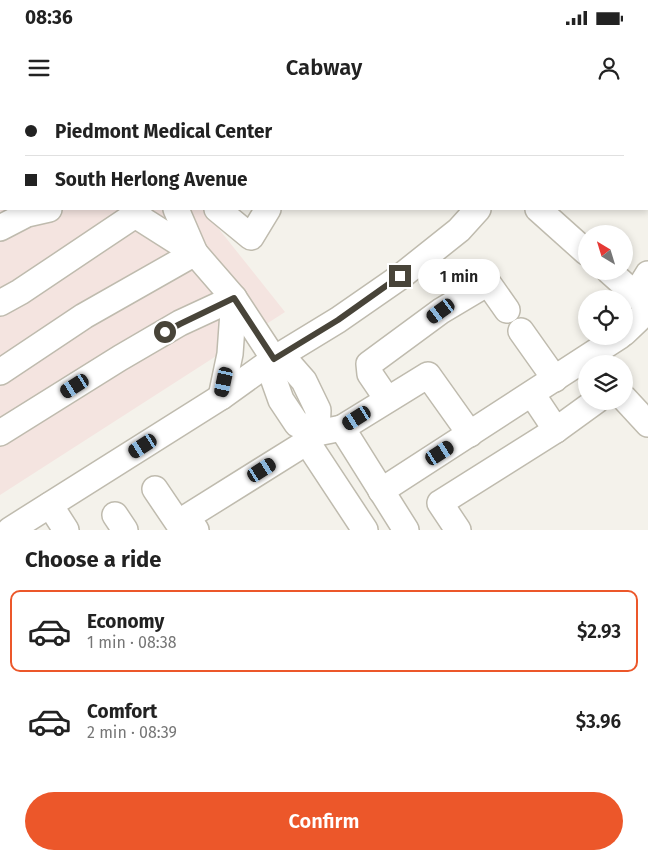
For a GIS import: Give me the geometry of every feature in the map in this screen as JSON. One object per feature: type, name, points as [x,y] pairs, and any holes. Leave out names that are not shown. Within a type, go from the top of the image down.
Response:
[{"type":"street","points":[[0,228],[27,214],[45,210]]},
{"type":"street","points":[[120,210],[137,212],[195,253],[234,298],[274,359],[271,372],[281,400],[297,424],[312,438],[365,530]]},
{"type":"street","points":[[176,210],[195,253]]},
{"type":"street","points":[[218,210],[251,237],[267,210]]},
{"type":"street","points":[[10,530],[221,397],[274,359],[338,320],[400,276],[459,230],[477,210]]},
{"type":"street","points":[[539,210],[578,245]]},
{"type":"street","points":[[0,303],[20,292],[137,212]]},
{"type":"street","points":[[0,372],[84,316],[195,253]]},
{"type":"street","points":[[621,280],[645,296],[633,317]]},
{"type":"street","points":[[387,399],[370,374],[368,364],[441,311],[488,283],[506,310]]},
{"type":"street","points":[[221,397],[230,354],[234,298]]},
{"type":"street","points":[[0,433],[171,328],[234,298]]},
{"type":"street","points":[[521,331],[555,379]]},
{"type":"street","points":[[381,491],[606,345]]},
{"type":"street","points":[[155,489],[182,525],[312,438],[342,428],[428,374],[470,434]]},
{"type":"street","points":[[532,394],[556,430]]},
{"type":"street","points":[[633,408],[648,424]]},
{"type":"street","points":[[458,530],[440,504],[556,430],[584,410]]},
{"type":"street","points":[[342,428],[404,529]]},
{"type":"street","points":[[50,505],[66,530]]},
{"type":"shaded area","points":[[0,210],[204,210],[285,312],[0,495]]},
{"type":"route","points":[[165,332],[234,298],[274,359],[338,320],[400,276]]}]
